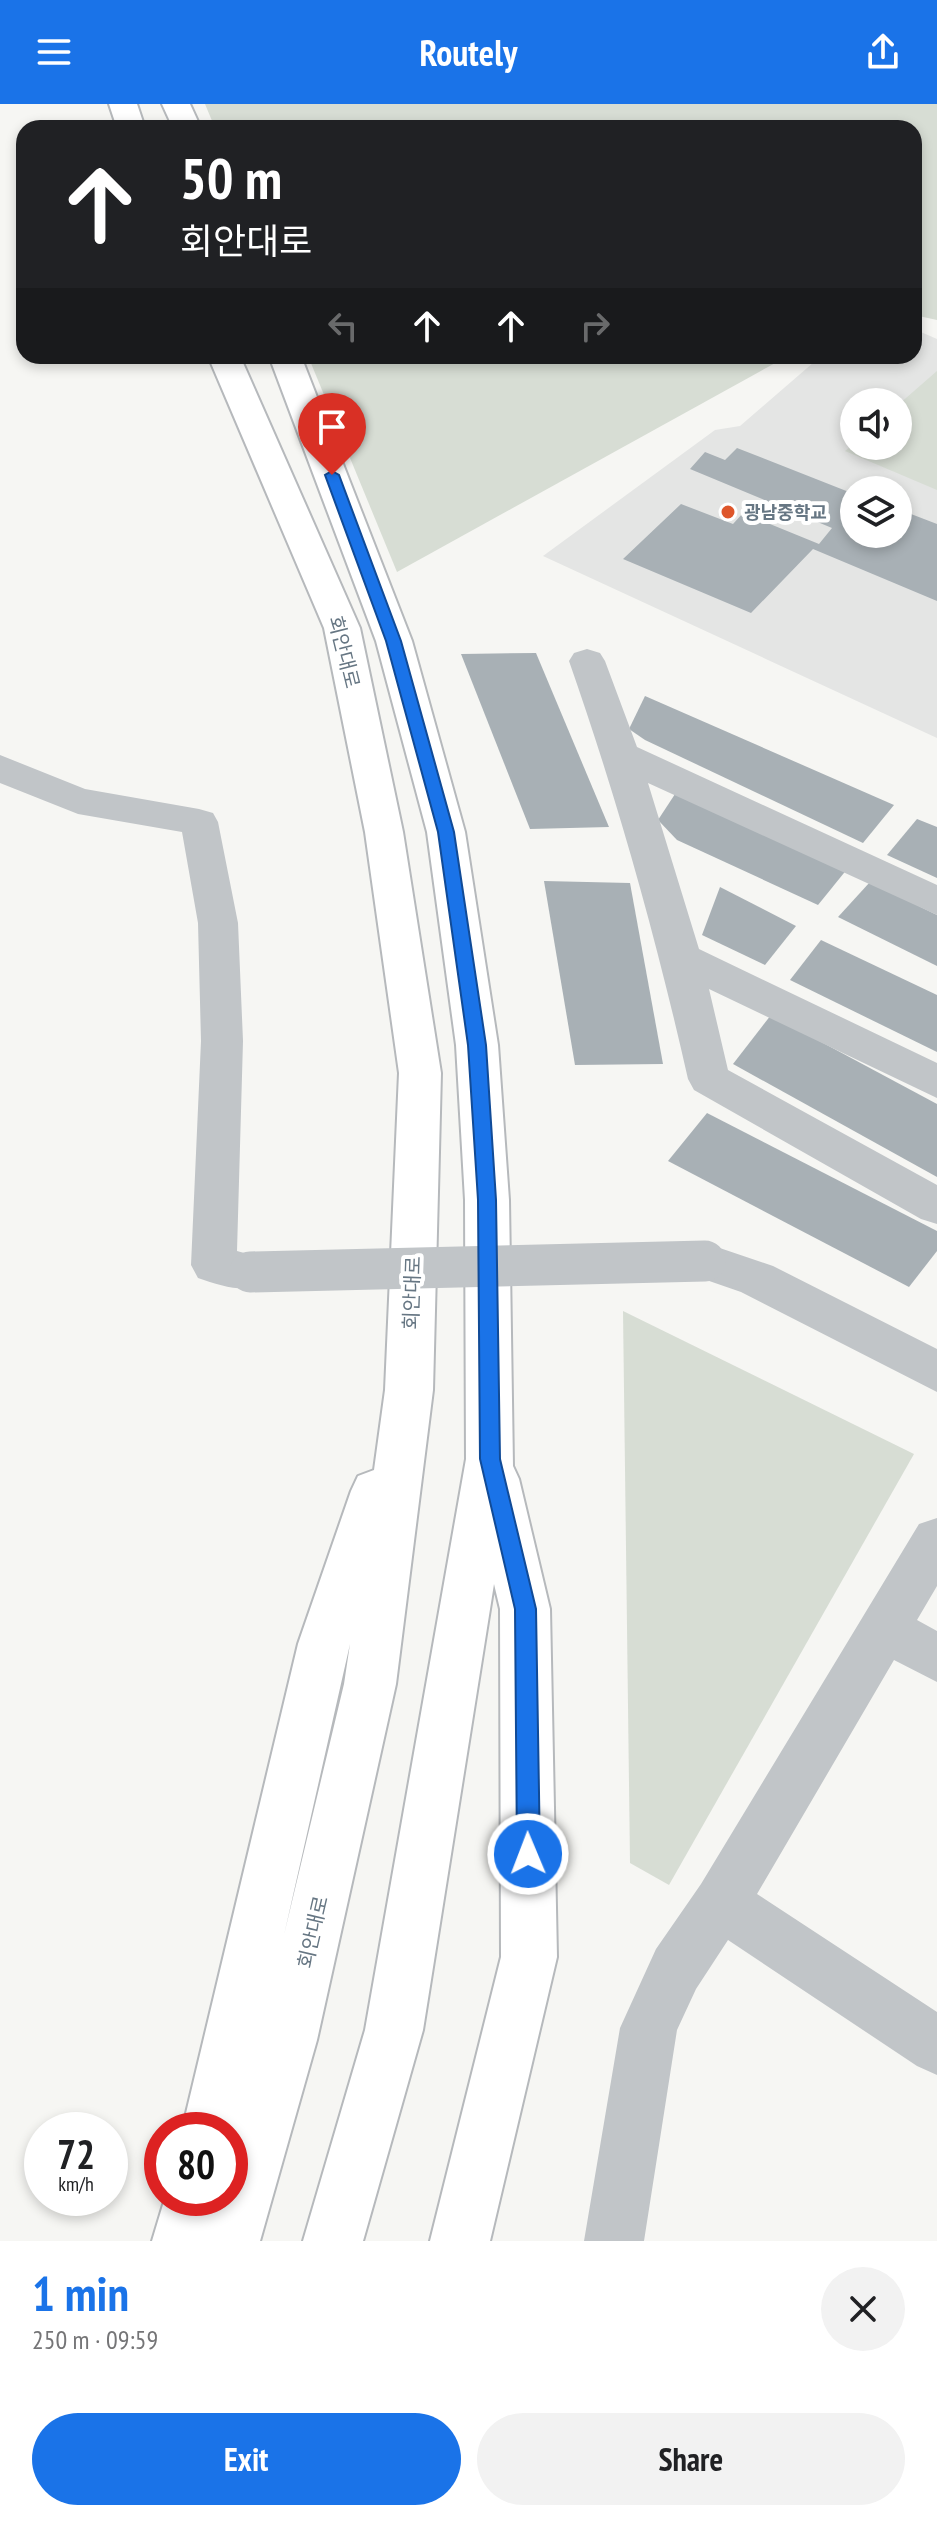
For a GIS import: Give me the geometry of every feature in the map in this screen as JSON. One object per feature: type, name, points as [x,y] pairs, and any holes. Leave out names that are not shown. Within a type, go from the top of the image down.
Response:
[{"type":"highway","name":"회안대로","points":[[227,364],[342,628],[384,832],[420,1073],[409,1390],[370,1684],[288,2040],[230,2241]]},
{"type":"highway","points":[[288,364],[394,641],[446,832],[477,1045],[487,1200],[490,1459],[394,2030],[333,2241]]},
{"type":"highway","points":[[215,2112],[324,1644],[409,1390]]},
{"type":"highway","points":[[460,2241],[529,1957],[525,1609],[490,1459]]},
{"type":"highway","points":[[182,2241],[190,2216]]},
{"type":"street","points":[[587,661],[621,755],[681,958],[709,1079],[937,1206]]},
{"type":"street","points":[[621,755],[937,901]]},
{"type":"street","points":[[0,768],[78,801],[199,822],[218,923],[222,1041],[214,1265],[250,1272],[705,1261],[757,1279],[937,1372]]},
{"type":"street","points":[[681,958],[937,1082]]},
{"type":"street","points":[[614,2241],[649,2028],[676,1969],[721,1903],[937,1540]]},
{"type":"street","points":[[883,1627],[937,1658]]},
{"type":"street","points":[[721,1903],[937,2046]]},
{"type":"shaded area","points":[[205,104],[937,104],[937,320],[922,317],[922,120],[212,120]]},
{"type":"shaded area","name":"광남중학교","points":[[922,332],[937,339],[937,738],[543,556],[715,430],[740,426],[812,364],[922,364]]},
{"type":"shaded area","points":[[311,364],[774,364],[397,572]]},
{"type":"shaded area","points":[[937,371],[937,490],[912,479],[912,476],[904,476],[866,460],[912,460],[912,393]]},
{"type":"shaded area","points":[[623,1311],[914,1454],[669,1885],[630,1863]]},
{"type":"building","points":[[737,448],[840,488],[840,548],[912,548],[912,514],[937,524],[937,601],[813,549],[751,613],[623,559],[681,504],[733,524],[743,513],[819,544],[832,528],[690,469],[705,452],[725,460]]},
{"type":"building","points":[[536,653],[609,827],[530,829],[461,654]]},
{"type":"building","points":[[645,696],[894,805],[863,843],[645,740],[629,729]]},
{"type":"building","points":[[677,791],[848,868],[818,905],[677,840],[658,820]]},
{"type":"building","points":[[917,819],[937,827],[937,878],[887,855]]},
{"type":"building","points":[[544,881],[630,883],[663,1064],[575,1065]]},
{"type":"building","points":[[870,882],[937,915],[937,966],[838,917]]},
{"type":"building","points":[[720,887],[796,926],[765,965],[702,935]]},
{"type":"building","points":[[821,940],[937,995],[937,1052],[790,980]]},
{"type":"building","points":[[771,1015],[937,1104],[937,1177],[733,1064]]},
{"type":"building","points":[[707,1113],[937,1231],[937,1251],[909,1287],[668,1161]]},
{"type":"place","name":"광남중학교","points":[[728,512]]},
{"type":"route","points":[[332,475],[394,641],[446,832],[477,1045],[487,1200],[490,1459],[525,1609],[528,1854]]}]
